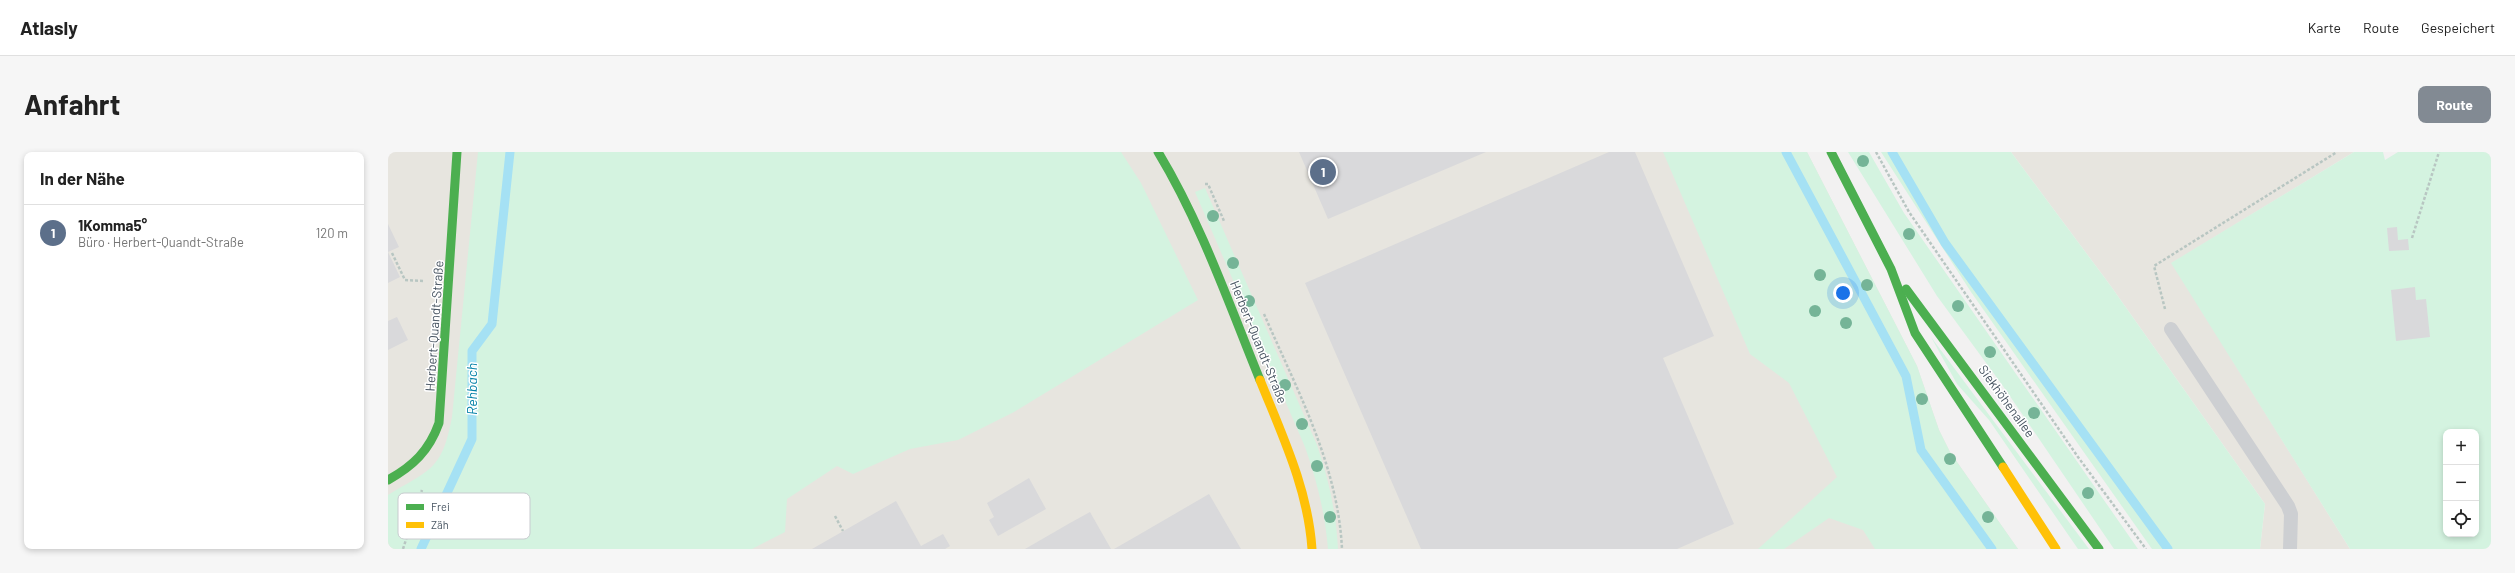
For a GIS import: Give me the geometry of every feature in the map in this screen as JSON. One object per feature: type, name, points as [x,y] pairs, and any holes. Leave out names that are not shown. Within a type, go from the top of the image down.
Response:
[{"type":"main road","name":"Herbert-Quandt-Straße","points":[[388,480],[417,461],[432,445],[436,435],[442,404],[457,152]]},
{"type":"main road","name":"Herbert-Quandt-Straße","points":[[1158,152],[1170,172],[1218,276],[1291,457],[1302,487],[1309,515],[1312,549]]},
{"type":"main road","name":"Siekhöhenallee","points":[[1831,152],[1891,270],[1915,333],[2056,549]]},
{"type":"main road","name":"Siekhöhenallee","points":[[1891,270],[2099,549]]},
{"type":"lane","points":[[2171,329],[2288,506],[2291,514],[2290,549]]},
{"type":"path","points":[[1876,152],[1909,212],[2078,456],[2146,549]]},
{"type":"path","points":[[2171,329],[2154,266],[2337,152]]},
{"type":"path","points":[[2412,238],[2439,152]]},
{"type":"path","points":[[392,253],[405,280],[450,283]]},
{"type":"path","points":[[421,493],[424,482]]},
{"type":"path","points":[[835,516],[844,531]]},
{"type":"path","points":[[403,549],[406,539]]},
{"type":"shaded area","points":[[388,152],[1807,152],[1917,366],[1939,430],[1950,452],[2018,549],[388,549]]},
{"type":"shaded area","points":[[2011,152],[2354,152],[2172,263],[2350,549],[2260,549],[2265,504],[2110,285]]},
{"type":"green space","points":[[478,152],[1121,152],[1141,183],[1198,300],[1014,412],[958,440],[910,449],[853,474],[837,466],[787,499],[785,532],[752,549],[388,549],[388,495],[425,473],[439,458],[444,448],[452,417]]},
{"type":"green space","points":[[1663,152],[1807,152],[1917,366],[1939,430],[1950,452],[2018,549],[1875,549],[1863,530],[1829,518],[1784,549],[1758,549],[1837,477],[1789,383],[1750,354]]},
{"type":"green space","points":[[1848,152],[1869,152],[1904,213],[2138,549],[2114,549],[2003,386],[1937,296]]},
{"type":"green space","points":[[1881,152],[2011,152],[2110,285],[2265,504],[2260,549],[2152,549],[1971,292]]},
{"type":"green space","points":[[2354,152],[2383,152],[2385,160],[2398,152],[2491,152],[2491,549],[2350,549],[2171,263]]},
{"type":"green space","points":[[1205,188],[1317,445],[1331,496],[1336,522],[1338,549],[1328,549],[1320,497],[1305,447],[1195,192]]},
{"type":"green space","points":[[1931,337],[2089,549],[2078,549],[1989,420],[1957,384]]},
{"type":"building","points":[[1299,152],[1486,152],[1328,219]]},
{"type":"building","points":[[1609,152],[1635,152],[1714,336],[1663,358],[1734,524],[1677,549],[1421,549],[1305,283]]},
{"type":"building","points":[[388,224],[399,247],[388,252]]},
{"type":"building","points":[[2397,227],[2398,240],[2408,239],[2409,250],[2389,251],[2387,228]]},
{"type":"building","points":[[388,252],[400,277],[388,283]]},
{"type":"building","points":[[2415,287],[2416,300],[2426,299],[2430,337],[2396,341],[2391,290]]},
{"type":"building","points":[[397,317],[408,340],[388,350],[388,321]]},
{"type":"building","points":[[1029,478],[1046,509],[998,536],[989,520],[994,517],[987,503]]},
{"type":"building","points":[[1209,494],[1241,549],[1114,549],[1135,537]]},
{"type":"building","points":[[896,501],[921,546],[943,534],[950,546],[945,549],[812,549]]},
{"type":"building","points":[[1090,512],[1111,549],[1025,549],[1070,523]]},
{"type":"waterway","name":"Rehbach","points":[[447,493],[472,439],[472,351],[492,324],[510,152]]},
{"type":"waterway","points":[[1786,152],[1906,376],[1921,450],[1992,549]]},
{"type":"waterway","points":[[1892,152],[1945,243],[2168,549]]},
{"type":"waterway","name":"Rehbach","points":[[421,549],[426,539]]},
{"type":"traffic: fast","points":[[388,480],[397,475],[419,457],[430,442],[439,423],[457,152]]},
{"type":"traffic: fast","points":[[1158,152],[1188,207],[1214,264],[1260,380]]},
{"type":"traffic: fast","points":[[1831,152],[1891,269],[1915,333],[2003,467]]},
{"type":"traffic: fast","points":[[1906,289],[2099,549]]},
{"type":"traffic: slow","points":[[1260,380],[1300,484],[1310,527],[1312,549]]},
{"type":"traffic: slow","points":[[2003,467],[2056,549]]},
{"type":"place","name":"1Komma5°","points":[[1323,172]]}]
